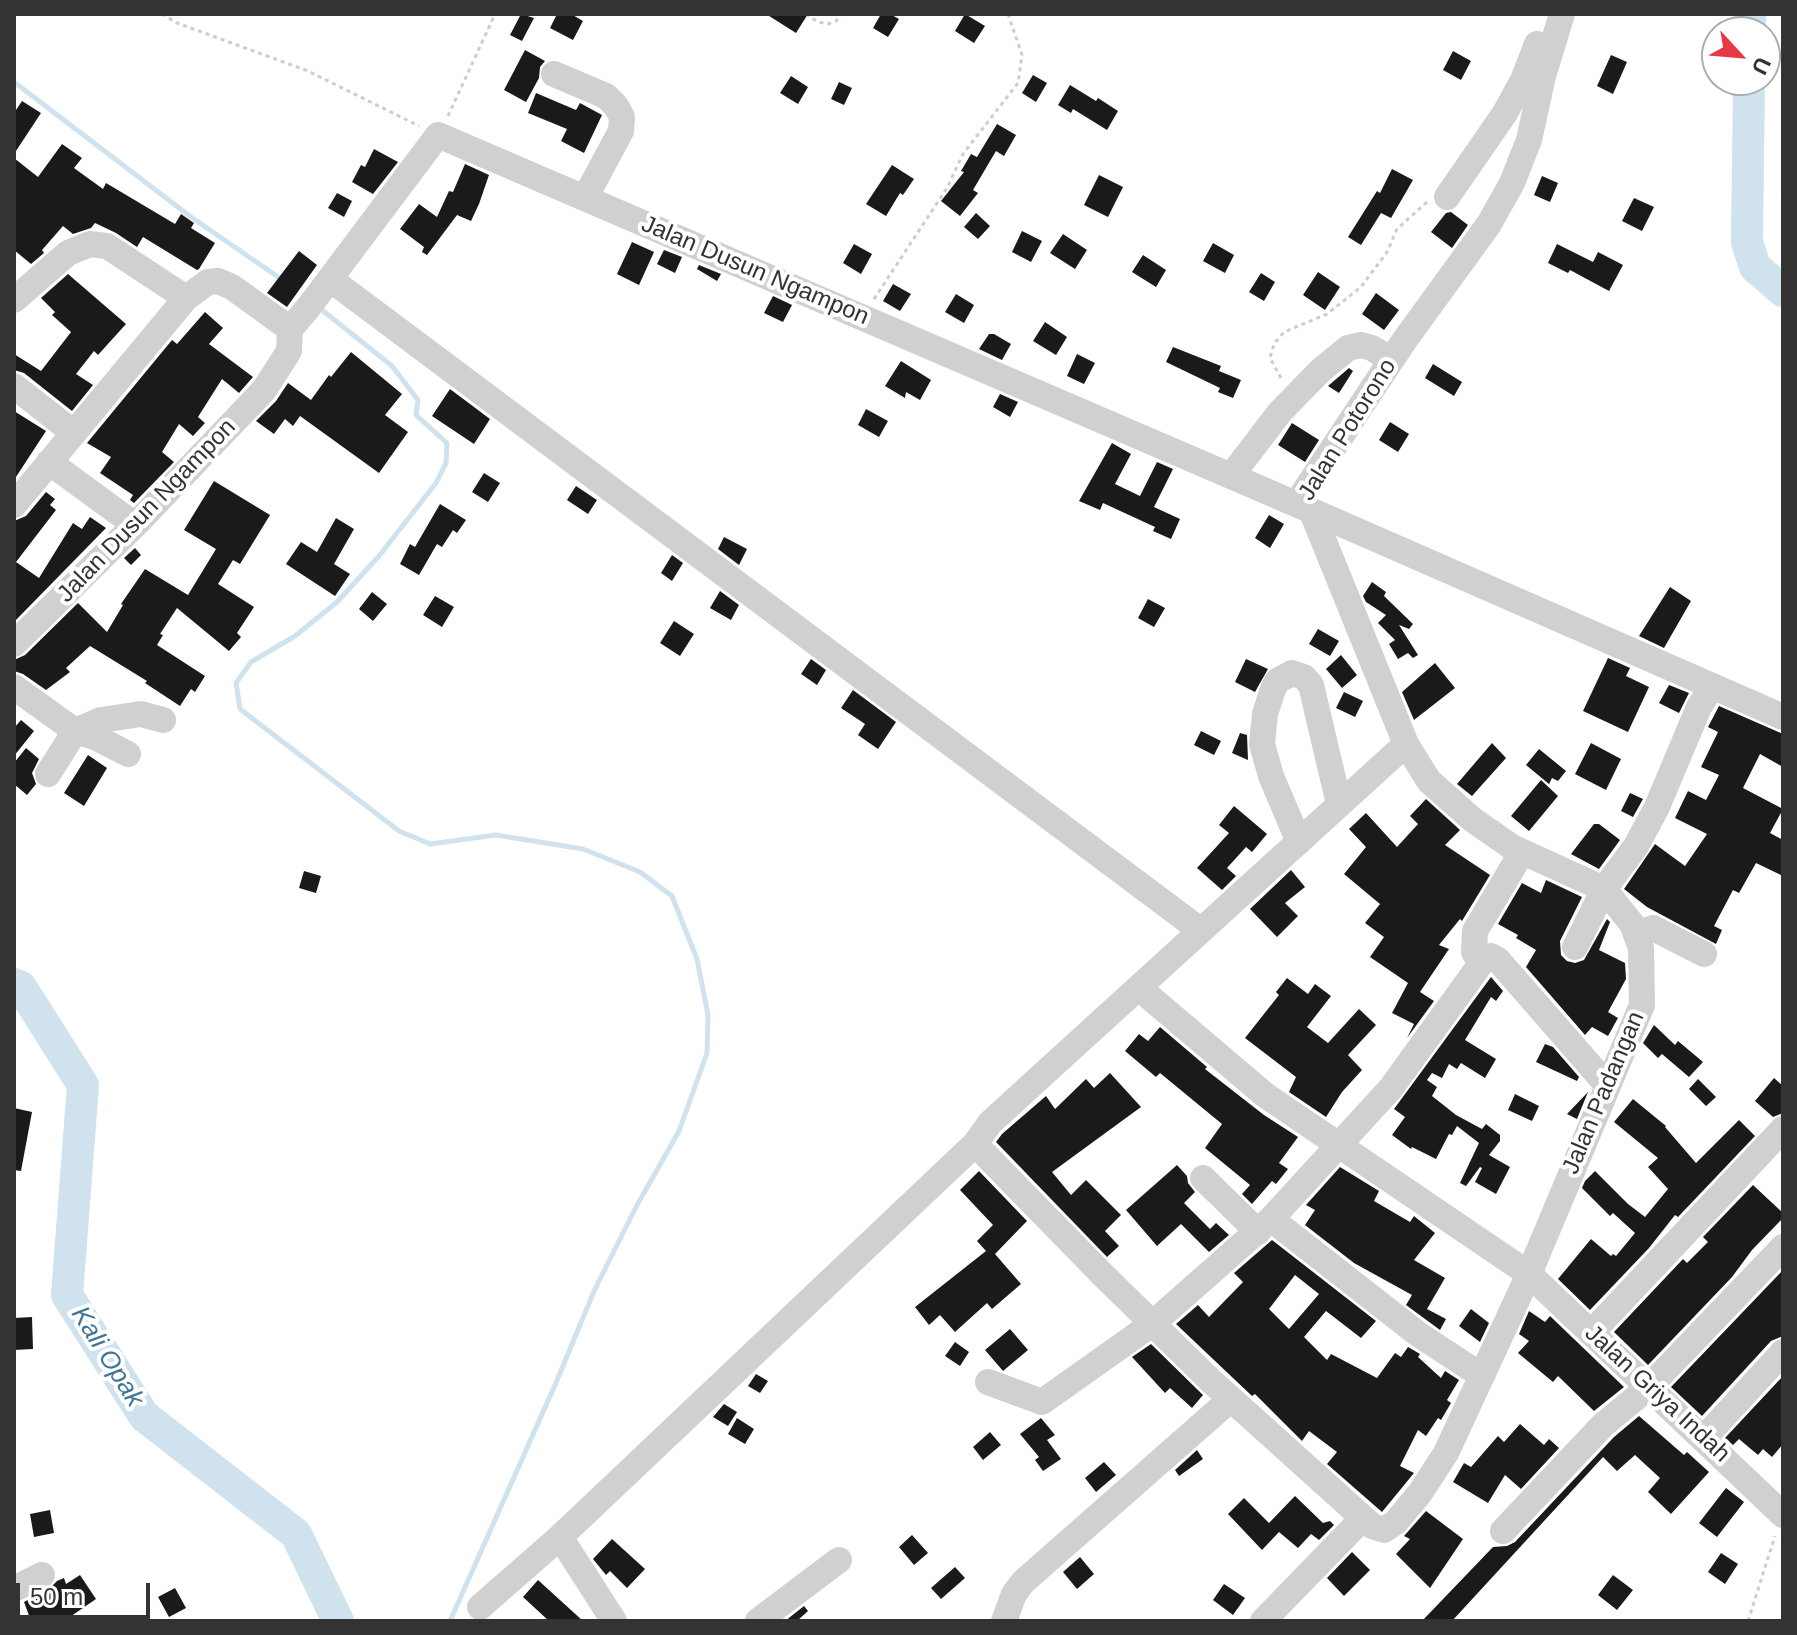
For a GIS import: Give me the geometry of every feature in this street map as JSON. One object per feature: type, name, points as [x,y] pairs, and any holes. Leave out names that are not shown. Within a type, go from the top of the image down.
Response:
[{"type":"street","points":[[1447,197],[1505,113],[1557,14]]},
{"type":"street","name":"Jalan Potorono","points":[[1557,14],[1529,140],[1512,183],[1489,224],[1391,360],[1304,508],[1783,717]]},
{"type":"street","points":[[554,74],[606,96],[622,117],[621,131],[585,198]]},
{"type":"street","name":"Jalan Dusun Ngampon","points":[[14,644],[135,525],[264,390],[289,351],[290,329],[438,135],[1304,508]]},
{"type":"street","points":[[14,300],[68,253],[90,244],[107,246],[186,298]]},
{"type":"street","points":[[14,505],[186,298],[208,282],[218,281],[232,287],[290,329]]},
{"type":"street","points":[[318,294],[1200,930]]},
{"type":"street","points":[[1231,476],[1292,400],[1348,348],[1361,345],[1372,348],[1391,360]]},
{"type":"street","points":[[14,386],[74,433]]},
{"type":"street","points":[[49,462],[135,525]]},
{"type":"street","name":"Jalan Padangan","points":[[1304,508],[1406,744],[1429,781],[1473,820],[1522,852],[1604,889],[1632,924],[1641,948],[1644,981],[1642,1005],[1529,1274],[1446,1453],[1420,1493],[1396,1522],[1384,1530],[1372,1526],[1363,1518]]},
{"type":"street","points":[[1299,842],[1271,776],[1262,744],[1265,714],[1272,692],[1277,681],[1292,673],[1304,677],[1311,685],[1339,804]]},
{"type":"street","points":[[14,687],[75,731],[95,737],[128,754]]},
{"type":"street","points":[[1575,947],[1604,889],[1636,846],[1657,807],[1699,707],[1712,687]]},
{"type":"street","points":[[48,774],[75,731],[101,720],[141,714],[163,720]]},
{"type":"street","points":[[480,1607],[560,1537],[975,1144],[990,1123],[1406,744]]},
{"type":"street","points":[[1481,963],[1474,952],[1475,931],[1522,852]]},
{"type":"street","points":[[1636,935],[1653,928],[1704,954]]},
{"type":"street","points":[[988,1382],[1042,1402],[1152,1324],[1264,1226],[1401,1076],[1485,958],[1491,956],[1498,960],[1608,1086]]},
{"type":"street","name":"Jalan Griya Indah","points":[[1139,988],[1265,1095],[1529,1274],[1704,1438],[1779,1503]]},
{"type":"street","points":[[975,1144],[1152,1324],[1363,1518],[1263,1621]]},
{"type":"street","points":[[1592,1332],[1777,1147]]},
{"type":"street","points":[[1203,1178],[1264,1226],[1482,1376]]},
{"type":"street","points":[[1503,1531],[1603,1425],[1649,1387],[1783,1247]]},
{"type":"street","points":[[1704,1438],[1783,1352]]},
{"type":"street","points":[[1004,1621],[1014,1594],[1023,1582],[1231,1399]]},
{"type":"street","points":[[560,1537],[614,1621]]},
{"type":"street","points":[[758,1621],[839,1560]]},
{"type":"street","points":[[14,1589],[42,1575]]},
{"type":"path","points":[[162,14],[177,23],[308,71],[438,135],[495,14]]},
{"type":"path","points":[[806,14],[828,24],[842,14]]},
{"type":"path","points":[[862,317],[947,188],[963,154],[1018,83],[1022,55],[1008,14]]},
{"type":"path","points":[[1292,400],[1270,358],[1274,344],[1284,332],[1327,314],[1341,304],[1375,271],[1397,229],[1416,209],[1431,199],[1447,197]]},
{"type":"path","points":[[1748,1621],[1779,1503]]},
{"type":"building","points":[[521,14],[534,18],[522,41],[510,35]]},
{"type":"building","points":[[557,14],[571,14],[583,21],[573,40],[550,28]]},
{"type":"building","points":[[766,14],[808,14],[796,33]]},
{"type":"building","points":[[881,14],[890,14],[899,19],[888,37],[873,28]]},
{"type":"building","points":[[965,14],[985,26],[974,43],[955,31]]},
{"type":"building","points":[[525,50],[545,61],[526,102],[504,90]]},
{"type":"building","points":[[1453,51],[1471,61],[1461,80],[1443,70]]},
{"type":"building","points":[[1611,55],[1627,62],[1613,94],[1597,86]]},
{"type":"building","points":[[1033,75],[1047,83],[1036,102],[1022,93]]},
{"type":"building","points":[[791,76],[808,87],[798,104],[780,93]]},
{"type":"building","points":[[839,82],[852,88],[844,105],[831,99]]},
{"type":"building","points":[[1070,85],[1118,111],[1107,130],[1073,109],[1071,113],[1058,105]]},
{"type":"building","points":[[536,93],[576,110],[580,103],[602,115],[584,153],[561,141],[567,129],[528,113]]},
{"type":"building","points":[[22,101],[41,113],[14,154],[14,113]]},
{"type":"building","points":[[997,124],[1016,135],[1004,156],[996,151],[973,190],[978,193],[960,216],[941,201],[964,172],[961,171],[971,154],[977,157]]},
{"type":"building","points":[[62,144],[82,158],[74,168],[103,189],[106,183],[175,224],[181,214],[194,223],[191,228],[215,243],[199,269],[143,237],[137,247],[95,223],[91,228],[73,234],[63,226],[42,250],[44,253],[31,264],[14,250],[14,158],[38,177]]},
{"type":"building","points":[[374,149],[398,162],[373,194],[352,182],[361,165],[365,167]]},
{"type":"building","points":[[465,164],[489,175],[479,204],[471,221],[457,215],[427,255],[422,252],[424,247],[400,229],[419,204],[437,217],[449,191],[453,192]]},
{"type":"building","points":[[892,165],[914,179],[903,195],[900,193],[886,216],[866,204]]},
{"type":"building","points":[[1392,169],[1413,180],[1391,218],[1381,213],[1361,245],[1348,237],[1377,191],[1380,193]]},
{"type":"building","points":[[1099,175],[1123,187],[1108,217],[1084,205]]},
{"type":"building","points":[[1542,176],[1558,183],[1550,202],[1534,195]]},
{"type":"building","points":[[337,193],[352,201],[344,217],[328,208]]},
{"type":"building","points":[[1634,198],[1654,207],[1642,231],[1622,221]]},
{"type":"building","points":[[1451,212],[1468,225],[1452,248],[1431,232],[1446,213]]},
{"type":"building","points":[[976,213],[990,226],[978,239],[964,227]]},
{"type":"building","points":[[1022,231],[1042,241],[1031,262],[1012,252]]},
{"type":"building","points":[[1063,234],[1087,250],[1075,269],[1050,253]]},
{"type":"building","points":[[632,242],[654,252],[639,285],[617,274]]},
{"type":"building","points":[[1213,243],[1234,255],[1225,273],[1203,261]]},
{"type":"building","points":[[854,244],[872,254],[861,274],[843,263]]},
{"type":"building","points":[[1557,244],[1593,262],[1598,252],[1623,265],[1609,291],[1570,270],[1568,273],[1548,263]]},
{"type":"building","points":[[664,250],[682,257],[675,273],[657,264]]},
{"type":"building","points":[[299,251],[317,265],[287,307],[267,293]]},
{"type":"building","points":[[1143,255],[1166,270],[1156,287],[1132,272]]},
{"type":"building","points":[[699,265],[721,274],[717,281],[697,269]]},
{"type":"building","points":[[1318,272],[1340,287],[1325,310],[1303,295]]},
{"type":"building","points":[[1261,273],[1275,282],[1264,301],[1249,292]]},
{"type":"building","points":[[68,274],[126,324],[98,355],[94,351],[76,374],[93,385],[72,411],[24,373],[14,370],[14,354],[41,371],[71,332],[52,315],[55,312],[41,298]]},
{"type":"building","points":[[893,284],[911,294],[900,311],[883,301]]},
{"type":"building","points":[[1376,293],[1399,310],[1384,330],[1362,314]]},
{"type":"building","points":[[956,294],[974,305],[964,323],[945,312]]},
{"type":"building","points":[[773,296],[792,305],[783,322],[764,313]]},
{"type":"building","points":[[205,312],[223,328],[209,344],[253,377],[239,393],[222,379],[198,417],[205,423],[193,436],[179,424],[162,452],[174,462],[134,503],[130,500],[133,495],[100,473],[111,457],[87,443],[172,340],[177,344]]},
{"type":"building","points":[[1045,322],[1067,337],[1056,355],[1033,341]]},
{"type":"building","points":[[989,334],[1011,344],[1002,360],[979,349]]},
{"type":"building","points":[[1173,347],[1221,366],[1219,371],[1241,380],[1233,398],[1218,392],[1220,388],[1166,362]]},
{"type":"building","points":[[351,352],[402,394],[385,415],[408,432],[379,473],[300,416],[293,426],[285,419],[274,434],[256,421],[276,401],[288,383],[311,400]]},
{"type":"building","points":[[1077,354],[1095,363],[1084,384],[1067,376]]},
{"type":"building","points":[[901,361],[931,380],[920,400],[906,392],[905,398],[885,386]]},
{"type":"building","points":[[1433,364],[1462,382],[1454,396],[1425,378]]},
{"type":"building","points":[[1349,368],[1353,371],[1339,393],[1328,386]]},
{"type":"building","points":[[450,389],[490,419],[474,444],[432,416]]},
{"type":"building","points":[[1000,394],[1018,402],[1010,417],[993,407]]},
{"type":"building","points":[[866,409],[888,421],[879,437],[858,425]]},
{"type":"building","points":[[14,411],[46,431],[14,480]]},
{"type":"building","points":[[1390,422],[1409,434],[1398,452],[1379,440]]},
{"type":"building","points":[[1292,423],[1319,440],[1305,462],[1278,445]]},
{"type":"building","points":[[1112,443],[1131,454],[1115,484],[1140,496],[1157,462],[1173,469],[1154,507],[1180,519],[1171,539],[1153,531],[1155,527],[1103,503],[1100,510],[1079,501]]},
{"type":"building","points":[[484,473],[500,483],[488,502],[472,492]]},
{"type":"building","points":[[214,481],[270,515],[240,564],[233,560],[218,584],[254,607],[237,633],[241,637],[229,651],[177,608],[160,634],[163,635],[157,645],[205,676],[195,692],[191,689],[180,706],[145,683],[147,681],[90,646],[66,668],[70,672],[46,690],[14,671],[14,660],[25,655],[78,603],[107,632],[121,604],[145,569],[188,595],[216,549],[184,530]]},
{"type":"building","points":[[576,486],[597,500],[588,514],[567,500]]},
{"type":"building","points":[[46,492],[55,499],[50,505],[56,510],[16,562],[39,578],[73,523],[82,529],[90,517],[106,528],[14,622],[14,521],[26,516]]},
{"type":"building","points":[[440,504],[466,520],[457,533],[453,530],[442,547],[437,544],[419,575],[400,564],[410,544],[415,547]]},
{"type":"building","points":[[1269,515],[1284,524],[1270,548],[1255,538]]},
{"type":"building","points":[[336,518],[354,529],[334,564],[350,574],[335,596],[286,564],[301,542],[317,552]]},
{"type":"building","points":[[724,537],[747,549],[739,565],[718,549]]},
{"type":"building","points":[[135,548],[141,555],[131,565],[124,558]]},
{"type":"building","points":[[672,555],[683,563],[672,581],[661,573]]},
{"type":"building","points":[[1372,582],[1386,592],[1384,596],[1413,624],[1409,629],[1399,625],[1418,655],[1413,658],[1408,653],[1398,659],[1389,644],[1395,640],[1378,623],[1386,615],[1366,602],[1363,596]]},
{"type":"building","points":[[1670,587],[1691,601],[1664,648],[1639,636]]},
{"type":"building","points":[[720,591],[739,605],[731,620],[710,608]]},
{"type":"building","points":[[372,592],[387,604],[373,621],[359,609]]},
{"type":"building","points":[[435,596],[454,607],[442,627],[423,615]]},
{"type":"building","points":[[1148,599],[1165,608],[1154,627],[1138,618]]},
{"type":"building","points":[[674,621],[694,634],[680,656],[660,643]]},
{"type":"building","points":[[1318,629],[1339,641],[1330,656],[1309,644]]},
{"type":"building","points":[[1341,655],[1357,675],[1342,688],[1326,669]]},
{"type":"building","points":[[1608,658],[1630,668],[1626,676],[1649,687],[1628,732],[1583,711]]},
{"type":"building","points":[[811,659],[826,670],[817,685],[801,674]]},
{"type":"building","points":[[1246,659],[1268,669],[1255,692],[1235,682]]},
{"type":"building","points":[[1435,663],[1455,688],[1414,720],[1402,692]]},
{"type":"building","points":[[1669,685],[1689,693],[1679,713],[1659,703]]},
{"type":"building","points":[[853,690],[896,722],[878,749],[858,735],[865,724],[841,708]]},
{"type":"building","points":[[1344,692],[1363,701],[1355,717],[1336,708]]},
{"type":"building","points":[[1719,706],[1783,734],[1783,767],[1760,754],[1743,788],[1783,809],[1770,833],[1783,840],[1783,876],[1756,863],[1739,893],[1733,890],[1714,926],[1722,930],[1716,944],[1647,907],[1624,889],[1655,844],[1685,866],[1707,834],[1675,818],[1688,791],[1706,800],[1719,775],[1701,767],[1718,732],[1708,727]]},
{"type":"building","points":[[21,720],[34,731],[14,756],[14,728]]},
{"type":"building","points":[[1201,731],[1221,741],[1214,755],[1194,745]]},
{"type":"building","points":[[1240,733],[1247,735],[1248,760],[1232,753]]},
{"type":"building","points":[[1492,743],[1506,758],[1472,796],[1457,784]]},
{"type":"building","points":[[1591,743],[1621,759],[1606,790],[1575,774]]},
{"type":"building","points":[[26,748],[39,759],[32,773],[36,784],[27,795],[14,784],[14,763]]},
{"type":"building","points":[[1539,749],[1566,771],[1558,781],[1552,778],[1549,784],[1526,765]]},
{"type":"building","points":[[88,755],[107,768],[84,806],[64,793]]},
{"type":"building","points":[[1541,780],[1558,796],[1529,831],[1511,816]]},
{"type":"building","points":[[1630,793],[1643,799],[1633,817],[1621,811]]},
{"type":"building","points":[[1426,799],[1460,830],[1445,845],[1490,875],[1462,921],[1460,919],[1439,945],[1449,949],[1420,992],[1434,1001],[1407,1038],[1414,1024],[1392,1013],[1408,983],[1370,957],[1384,937],[1365,923],[1380,904],[1344,874],[1366,847],[1349,829],[1366,813],[1397,847],[1418,824],[1410,816]]},
{"type":"building","points":[[1234,806],[1267,834],[1252,852],[1246,847],[1227,868],[1236,876],[1222,890],[1197,868],[1229,833],[1219,825]]},
{"type":"building","points":[[1594,824],[1599,824],[1620,840],[1599,869],[1571,854]]},
{"type":"building","points":[[1291,870],[1305,887],[1285,903],[1298,916],[1277,937],[1250,909]]},
{"type":"building","points":[[304,871],[321,876],[316,893],[299,888]]},
{"type":"building","points":[[1546,880],[1582,897],[1560,941],[1561,955],[1567,961],[1575,963],[1584,960],[1607,919],[1610,922],[1599,950],[1625,963],[1626,979],[1608,1012],[1618,1018],[1608,1036],[1592,1027],[1585,1035],[1526,967],[1536,950],[1498,924],[1522,883],[1541,893]]},
{"type":"building","points":[[1491,977],[1503,991],[1496,1001],[1491,997],[1465,1040],[1496,1059],[1485,1078],[1461,1063],[1457,1069],[1449,1064],[1442,1078],[1432,1073],[1427,1080],[1437,1087],[1432,1096],[1456,1115],[1482,1129],[1486,1124],[1500,1135],[1500,1141],[1489,1155],[1510,1167],[1496,1194],[1475,1182],[1480,1167],[1466,1186],[1460,1183],[1479,1143],[1457,1126],[1452,1135],[1449,1134],[1436,1159],[1411,1149],[1392,1135],[1405,1117],[1394,1109]]},
{"type":"building","points":[[1287,978],[1308,994],[1315,984],[1331,996],[1307,1027],[1328,1043],[1359,1009],[1376,1025],[1348,1055],[1362,1070],[1342,1092],[1326,1117],[1289,1092],[1296,1077],[1245,1038],[1279,995],[1276,992]]},
{"type":"building","points":[[1654,1025],[1675,1045],[1678,1041],[1703,1062],[1689,1077],[1662,1054],[1658,1058],[1643,1043]]},
{"type":"building","points":[[1160,1027],[1207,1067],[1205,1069],[1298,1137],[1279,1163],[1288,1169],[1276,1184],[1272,1181],[1252,1204],[1242,1194],[1250,1185],[1205,1148],[1222,1124],[1160,1073],[1156,1077],[1125,1051],[1139,1034],[1148,1041]]},
{"type":"building","points":[[1545,1044],[1553,1047],[1579,1077],[1577,1081],[1536,1062]]},
{"type":"building","points":[[1110,1073],[1141,1107],[1052,1172],[1071,1195],[1086,1180],[1121,1215],[1105,1231],[1119,1246],[1107,1257],[996,1142],[1046,1096],[1055,1109],[1086,1079],[1094,1088]]},
{"type":"building","points":[[1774,1078],[1783,1086],[1783,1113],[1773,1117],[1755,1101]]},
{"type":"building","points":[[1698,1079],[1716,1097],[1706,1106],[1689,1089]]},
{"type":"building","points":[[1588,1092],[1577,1119],[1567,1114]]},
{"type":"building","points":[[1515,1094],[1539,1106],[1532,1121],[1508,1110]]},
{"type":"building","points":[[1633,1099],[1666,1126],[1696,1163],[1739,1120],[1755,1136],[1678,1217],[1675,1215],[1649,1248],[1590,1310],[1558,1279],[1591,1239],[1611,1256],[1616,1256],[1635,1233],[1613,1213],[1610,1216],[1582,1188],[1585,1181],[1595,1171],[1645,1217],[1668,1189],[1648,1167],[1658,1158],[1614,1122]]},
{"type":"building","points":[[14,1108],[32,1112],[21,1171],[14,1170]]},
{"type":"building","points":[[1177,1165],[1195,1192],[1184,1203],[1210,1229],[1216,1223],[1229,1235],[1209,1252],[1181,1224],[1157,1246],[1126,1210]]},
{"type":"building","points":[[1340,1167],[1379,1191],[1374,1201],[1410,1222],[1414,1216],[1435,1233],[1414,1260],[1445,1278],[1427,1309],[1446,1319],[1440,1330],[1406,1305],[1412,1295],[1354,1263],[1305,1225],[1315,1210],[1306,1205]]},
{"type":"building","points":[[979,1171],[1027,1221],[995,1254],[1021,1284],[992,1309],[987,1303],[955,1332],[940,1315],[929,1325],[915,1307],[986,1251],[977,1241],[993,1225],[960,1190]]},
{"type":"building","points":[[1753,1185],[1783,1213],[1783,1218],[1648,1365],[1614,1332],[1683,1259],[1687,1263],[1708,1242],[1703,1237]]},
{"type":"building","points":[[1272,1240],[1376,1321],[1361,1338],[1326,1311],[1304,1337],[1327,1360],[1331,1354],[1377,1378],[1395,1353],[1401,1357],[1408,1347],[1420,1354],[1418,1357],[1441,1378],[1445,1371],[1459,1380],[1447,1400],[1451,1403],[1441,1420],[1438,1418],[1426,1436],[1418,1430],[1400,1466],[1414,1473],[1382,1512],[1327,1464],[1337,1452],[1309,1431],[1302,1441],[1255,1394],[1252,1396],[1176,1324],[1198,1305],[1209,1317],[1243,1282],[1234,1273]],"holes":[[[1295,1275],[1319,1294],[1289,1329],[1269,1309]]]},
{"type":"building","points":[[1783,1270],[1783,1336],[1771,1341],[1702,1416],[1671,1387]]},
{"type":"building","points":[[1471,1309],[1489,1323],[1480,1342],[1459,1326]]},
{"type":"building","points":[[1529,1311],[1545,1322],[1550,1316],[1624,1387],[1594,1411],[1558,1376],[1553,1382],[1518,1353],[1529,1341],[1519,1334]]},
{"type":"building","points":[[32,1317],[33,1349],[14,1350],[14,1318]]},
{"type":"building","points":[[1010,1329],[1028,1350],[1003,1371],[985,1350]]},
{"type":"building","points":[[955,1342],[969,1352],[960,1366],[945,1356]]},
{"type":"building","points":[[1151,1344],[1203,1395],[1192,1408],[1170,1388],[1165,1393],[1132,1357]]},
{"type":"building","points":[[756,1374],[768,1381],[760,1393],[748,1386]]},
{"type":"building","points":[[1783,1376],[1783,1444],[1772,1457],[1763,1449],[1758,1455],[1739,1439],[1733,1445],[1725,1438]]},
{"type":"building","points":[[724,1404],[737,1412],[728,1426],[713,1417]]},
{"type":"building","points":[[1639,1416],[1709,1472],[1671,1514],[1648,1492],[1660,1478],[1635,1455],[1617,1471],[1603,1457],[1452,1621],[1422,1621],[1493,1547],[1515,1542],[1614,1437]]},
{"type":"building","points":[[737,1418],[754,1429],[745,1444],[728,1434]]},
{"type":"building","points":[[1041,1418],[1055,1435],[1047,1440],[1061,1459],[1043,1471],[1035,1460],[1039,1457],[1020,1434]]},
{"type":"building","points":[[1520,1424],[1544,1445],[1549,1439],[1559,1448],[1521,1489],[1505,1475],[1488,1503],[1453,1482],[1464,1463],[1471,1467],[1498,1436],[1504,1442]]},
{"type":"building","points":[[990,1432],[1001,1445],[983,1460],[973,1447]]},
{"type":"building","points":[[1197,1450],[1203,1459],[1179,1476],[1175,1470]]},
{"type":"building","points":[[1104,1462],[1116,1475],[1096,1492],[1085,1478]]},
{"type":"building","points":[[1726,1488],[1744,1502],[1717,1537],[1699,1523]]},
{"type":"building","points":[[1295,1496],[1323,1523],[1330,1521],[1334,1525],[1319,1540],[1311,1534],[1298,1548],[1279,1532],[1262,1550],[1228,1514],[1244,1498],[1269,1523]]},
{"type":"building","points":[[50,1510],[54,1533],[34,1537],[30,1514]]},
{"type":"building","points":[[1426,1511],[1463,1539],[1430,1588],[1396,1554],[1410,1539],[1404,1536]]},
{"type":"building","points":[[912,1535],[928,1553],[914,1565],[899,1547]]},
{"type":"building","points":[[612,1539],[645,1569],[627,1588],[610,1571],[606,1575],[593,1559]]},
{"type":"building","points":[[1352,1552],[1370,1570],[1344,1596],[1327,1578]]},
{"type":"building","points":[[1721,1553],[1738,1564],[1725,1584],[1708,1572]]},
{"type":"building","points":[[1080,1557],[1094,1574],[1077,1589],[1063,1572]]},
{"type":"building","points":[[955,1567],[965,1578],[941,1599],[931,1588]]},
{"type":"building","points":[[80,1575],[96,1599],[64,1621],[31,1621],[24,1602],[49,1589],[57,1581],[64,1578],[66,1584]]},
{"type":"building","points":[[1613,1575],[1633,1590],[1617,1610],[1598,1595]]},
{"type":"building","points":[[538,1580],[583,1621],[549,1621],[523,1597]]},
{"type":"building","points":[[1224,1584],[1245,1598],[1233,1615],[1213,1600]]},
{"type":"building","points":[[175,1588],[186,1608],[169,1617],[158,1597]]},
{"type":"building","points":[[804,1606],[808,1611],[797,1621],[785,1621]]},
{"type":"waterway","points":[[14,82],[191,217],[284,281]]},
{"type":"waterway","points":[[1749,96],[1747,242],[1755,267],[1783,291]]},
{"type":"waterway","points":[[317,306],[392,366],[418,400],[416,415],[447,443],[446,463],[436,483],[379,556],[337,602],[295,636],[251,662],[236,683],[240,709],[399,831],[430,844],[496,835],[583,849],[640,872],[672,896],[697,959],[708,1015],[707,1053],[679,1131],[595,1289],[450,1621]]},
{"type":"waterway","name":"Kali Opak","points":[[14,984],[21,987],[83,1085],[67,1295],[144,1416],[296,1534],[338,1621]]}]
